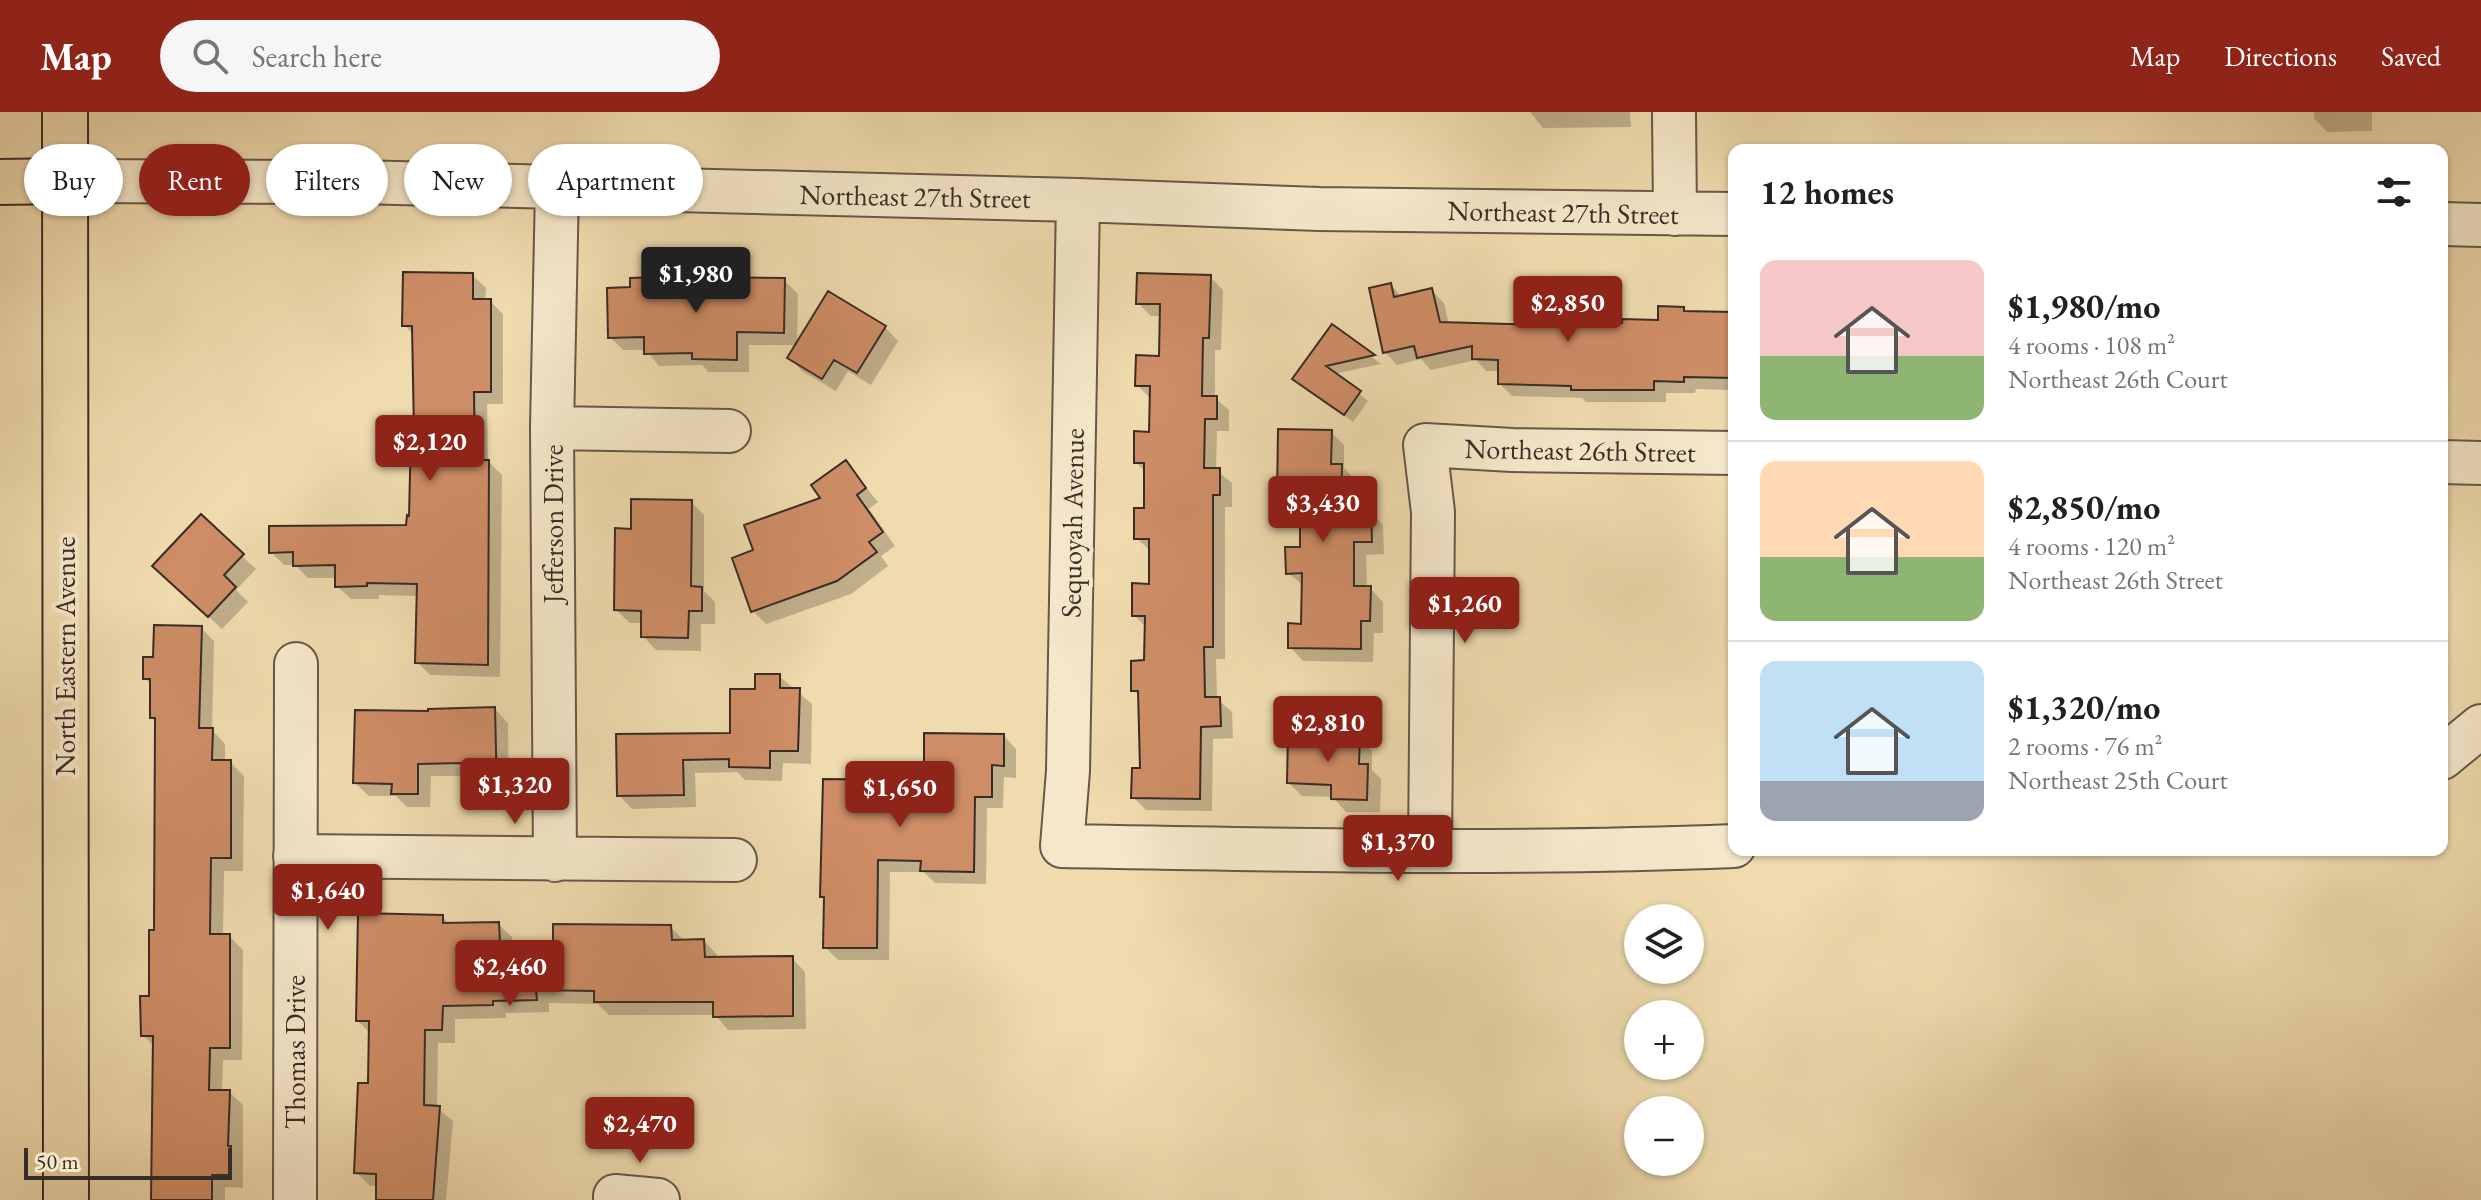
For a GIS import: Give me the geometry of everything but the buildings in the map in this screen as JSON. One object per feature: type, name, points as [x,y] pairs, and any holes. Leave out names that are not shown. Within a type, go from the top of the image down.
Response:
[{"type":"main road","name":"North Eastern Avenue","points":[[65,112],[65,144]]},
{"type":"main road","name":"Northeast 27th Street","points":[[0,182],[24,182]]},
{"type":"main road","name":"North Eastern Avenue","points":[[65,216],[66,1200]]},
{"type":"street","points":[[1674,112],[1675,214]]},
{"type":"street","name":"Northeast 27th Street","points":[[123,181],[528,187]]},
{"type":"street","name":"Northeast 27th Street","points":[[703,191],[1319,209],[1728,214]]},
{"type":"street","name":"Sequoyah Avenue","points":[[1078,200],[1068,771],[1062,846],[1430,850]]},
{"type":"street","name":"Jefferson Drive","points":[[555,860],[552,428],[556,216]]},
{"type":"street","points":[[2448,224],[2481,225]]},
{"type":"street","points":[[552,428],[729,431]]},
{"type":"street","name":"Northeast 26th Street","points":[[1430,850],[1433,512],[1425,445],[1512,450],[1728,453]]},
{"type":"street","points":[[2448,462],[2481,463]]},
{"type":"street","name":"Thomas Drive","points":[[295,1200],[296,664]]},
{"type":"street","points":[[2448,753],[2481,726]]},
{"type":"street","points":[[1430,850],[1728,846]]},
{"type":"street","points":[[295,856],[735,860]]},
{"type":"street","points":[[615,1198],[658,1200]]}]
